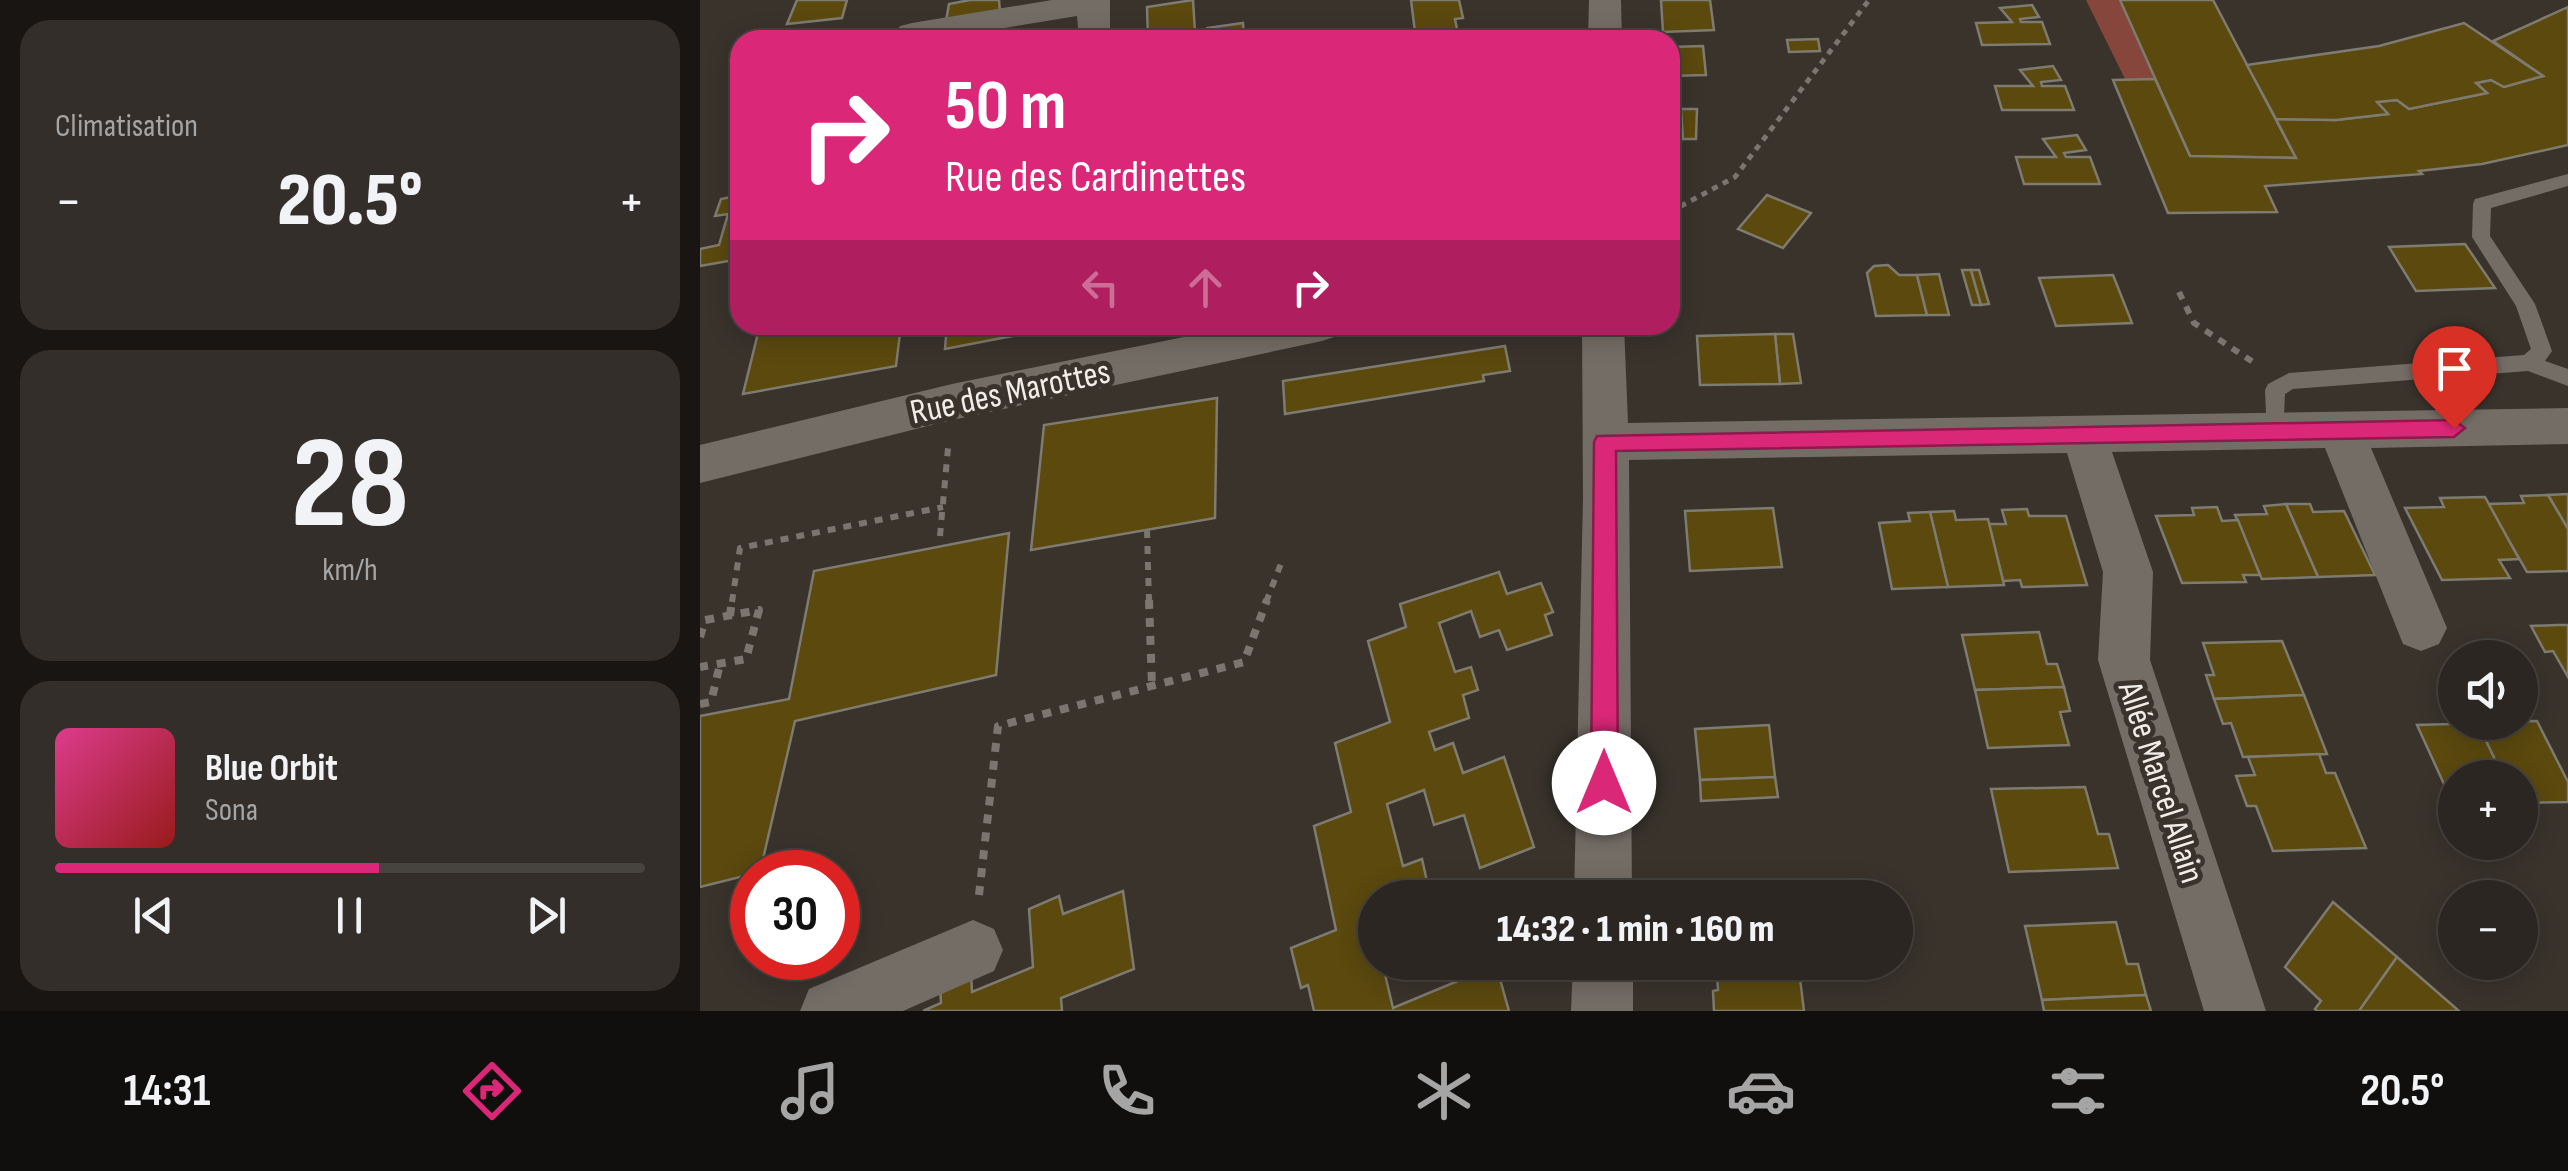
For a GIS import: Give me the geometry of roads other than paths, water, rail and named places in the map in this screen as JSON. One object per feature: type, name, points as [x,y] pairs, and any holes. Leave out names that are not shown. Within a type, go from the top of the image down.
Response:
[{"type":"street","points":[[1604,30],[1605,0]]},
{"type":"street","points":[[930,30],[1094,2],[1093,30]]},
{"type":"street","name":"Rue des Marottes","points":[[700,464],[952,402],[1274,335]]},
{"type":"street","points":[[1602,335],[1603,880]]},
{"type":"street","points":[[1605,442],[2568,426]]},
{"type":"street","points":[[2341,431],[2422,628]]},
{"type":"street","name":"Allée Marcel Allain","points":[[2084,435],[2128,572],[2124,660],[2235,1011]]},
{"type":"street","points":[[831,1011],[973,950]]},
{"type":"street","points":[[1602,1011],[1603,980]]},
{"type":"lane","points":[[2529,363],[2542,351],[2525,304],[2481,237],[2482,204],[2568,180]]},
{"type":"lane","points":[[2276,432],[2274,390],[2290,381],[2529,363],[2568,378]]}]
